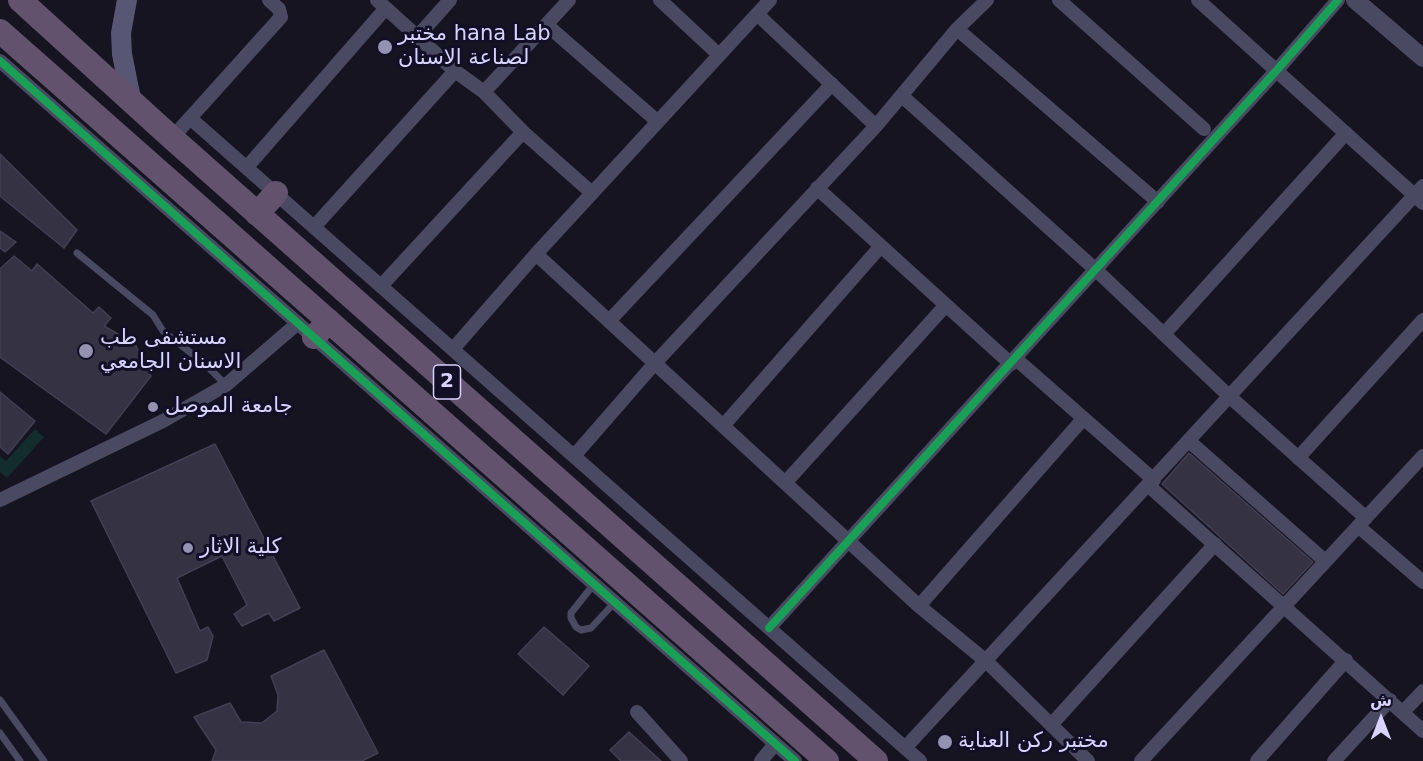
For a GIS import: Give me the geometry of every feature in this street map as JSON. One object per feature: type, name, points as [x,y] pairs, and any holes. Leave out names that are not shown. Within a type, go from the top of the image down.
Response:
[{"type":"highway","name":"2","points":[[20,0],[257,214],[876,761]]},
{"type":"highway","name":"2","points":[[0,31],[314,327],[534,501],[827,761]]},
{"type":"highway","points":[[257,214],[276,193]]},
{"type":"highway","points":[[534,501],[555,478]]},
{"type":"main road","points":[[128,0],[121,33],[122,54],[131,99]]},
{"type":"street","points":[[172,138],[281,17],[279,9],[269,0]]},
{"type":"street","points":[[418,36],[450,0]]},
{"type":"street","points":[[484,92],[548,26],[569,0]]},
{"type":"street","points":[[660,0],[719,55]]},
{"type":"street","points":[[453,349],[657,120],[770,0]]},
{"type":"street","points":[[574,456],[655,363],[876,126],[957,29],[987,0]]},
{"type":"street","points":[[1059,0],[1204,129]]},
{"type":"street","points":[[905,748],[1190,442],[1229,396],[1420,194],[1346,133],[1198,0]]},
{"type":"street","points":[[769,628],[850,542],[1338,0]]},
{"type":"street","points":[[1355,0],[1421,51]]},
{"type":"street","points":[[247,167],[382,4],[455,71],[484,92],[523,132],[592,193]]},
{"type":"street","points":[[757,14],[876,126]]},
{"type":"street","points":[[548,26],[657,120]]},
{"type":"street","points":[[957,29],[1158,202]]},
{"type":"street","points":[[0,61],[314,327],[594,584],[795,761]]},
{"type":"street","points":[[314,227],[455,71]]},
{"type":"street","points":[[609,321],[832,84]]},
{"type":"street","points":[[902,96],[1096,270],[1298,458],[1423,582]]},
{"type":"street","points":[[190,118],[920,761]]},
{"type":"street","points":[[381,286],[523,132]]},
{"type":"street","points":[[1164,334],[1346,133]]},
{"type":"street","points":[[817,188],[946,305],[1083,419],[1215,544],[1423,731]]},
{"type":"street","points":[[723,426],[881,246]]},
{"type":"street","points":[[536,254],[919,606],[986,661],[1089,761]]},
{"type":"street","points":[[785,483],[946,305]]},
{"type":"street","points":[[1298,458],[1423,320]]},
{"type":"street","points":[[0,500],[163,421],[226,385],[314,327]]},
{"type":"street","points":[[919,606],[1083,419]]},
{"type":"street","points":[[1190,442],[1324,560]]},
{"type":"street","points":[[1142,761],[1324,560],[1423,456]]},
{"type":"street","points":[[1051,725],[1215,544]]},
{"type":"street","points":[[1257,761],[1346,660]]},
{"type":"street","points":[[1403,712],[1423,691]]},
{"type":"street","points":[[1334,761],[1390,700]]},
{"type":"street","points":[[637,712],[681,761]]},
{"type":"street","points":[[761,761],[775,744]]},
{"type":"lane","points":[[77,253],[153,315],[163,331],[205,364],[226,385]]},
{"type":"lane","points":[[594,584],[571,613],[572,623],[576,627],[580,630],[591,628],[615,602]]},
{"type":"lane","points":[[0,700],[44,761]]},
{"type":"lane","points":[[0,733],[20,761]]},
{"type":"green space","points":[[35,429],[44,437],[7,478],[0,472],[0,456],[6,461]]},
{"type":"building","points":[[0,154],[77,230],[64,248],[0,196]]},
{"type":"building","points":[[0,231],[16,242],[5,252],[0,248]]},
{"type":"building","points":[[14,256],[32,271],[37,264],[93,313],[99,307],[111,318],[104,326],[135,344],[151,376],[106,434],[0,357],[0,269]]},
{"type":"building","points":[[0,392],[35,421],[8,454],[0,447]]},
{"type":"building","points":[[215,444],[300,608],[274,621],[269,613],[242,626],[234,614],[247,605],[222,556],[177,578],[200,631],[208,627],[213,636],[207,660],[176,673],[91,501]]},
{"type":"building","points":[[1189,453],[1313,562],[1283,594],[1162,484]]},
{"type":"building","points":[[544,627],[589,666],[563,695],[518,654]]},
{"type":"building","points":[[324,650],[378,753],[362,761],[212,761],[216,750],[194,717],[230,703],[241,722],[262,723],[277,711],[278,695],[271,676]]},
{"type":"building","points":[[629,732],[661,761],[621,761],[610,750]]},
{"type":"cycle path","points":[[769,628],[1338,0]]},
{"type":"cycle path","points":[[0,61],[795,761]]},
{"type":"place","name":"مختبر hana Lab لصناعة الاسنان","points":[[385,47]]},
{"type":"place","name":"مستشفى طب الاسنان الجامعي","points":[[86,351]]},
{"type":"place","name":"جامعة الموصل","points":[[153,407]]},
{"type":"place","name":"كلية الاثار","points":[[188,548]]},
{"type":"place","name":"مختبر ركن العناية","points":[[945,742]]}]
